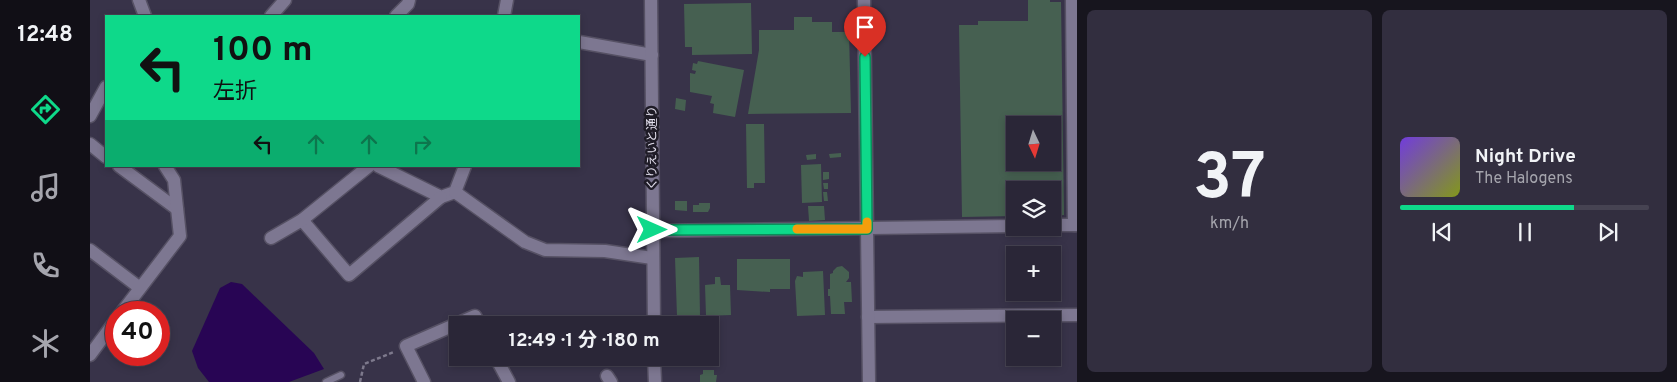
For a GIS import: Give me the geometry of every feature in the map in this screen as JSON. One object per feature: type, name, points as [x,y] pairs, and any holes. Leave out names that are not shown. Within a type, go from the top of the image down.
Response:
[{"type":"street","points":[[139,0],[146,15]]},
{"type":"street","points":[[397,15],[408,4],[409,0]]},
{"type":"street","points":[[504,15],[507,0]]},
{"type":"street","name":"くりえいと通り","points":[[651,0],[654,316]]},
{"type":"street","points":[[864,0],[869,382]]},
{"type":"street","points":[[1061,225],[1076,225],[1072,0]]},
{"type":"street","points":[[580,42],[652,54]]},
{"type":"street","points":[[90,116],[105,89]]},
{"type":"street","points":[[90,144],[105,156]]},
{"type":"street","points":[[120,167],[177,210]]},
{"type":"street","points":[[130,301],[180,236],[174,180],[166,167]]},
{"type":"street","points":[[271,238],[302,220],[368,167]]},
{"type":"street","points":[[380,167],[441,197]]},
{"type":"street","points":[[302,220],[349,275],[441,197],[455,192],[465,167]]},
{"type":"street","points":[[455,192],[525,242],[544,250],[605,251],[652,258]]},
{"type":"street","points":[[652,230],[1006,226]]},
{"type":"street","points":[[90,250],[140,288]]},
{"type":"street","points":[[868,317],[1077,315]]},
{"type":"street","points":[[424,382],[406,346],[449,327]]},
{"type":"street","points":[[90,355],[105,335]]},
{"type":"street","points":[[500,366],[509,382]]},
{"type":"street","points":[[654,366],[655,382]]},
{"type":"lane","points":[[326,382],[341,375]]},
{"type":"path","points":[[360,382],[364,364],[406,346]]},
{"type":"shaded area","points":[[231,282],[242,284],[314,353],[324,369],[289,382],[209,382],[198,368],[192,351],[220,288]]},
{"type":"building","points":[[1028,0],[1061,2],[1064,215],[1061,215],[1061,181],[1006,181],[1006,216],[962,217],[959,25],[978,25],[978,21],[1028,21]]},
{"type":"building","points":[[751,3],[752,54],[692,55],[692,47],[685,47],[684,4]]},
{"type":"building","points":[[794,17],[812,17],[812,22],[832,22],[832,32],[849,32],[851,113],[748,114],[759,50],[759,30],[794,30]]},
{"type":"building","points":[[698,61],[744,70],[735,117],[713,113],[714,104],[710,103],[712,96],[690,92],[690,73],[695,74],[696,71],[692,70],[693,63],[697,64]]},
{"type":"building","points":[[676,98],[686,100],[685,111],[675,109]]},
{"type":"building","points":[[746,124],[764,124],[765,183],[754,183],[754,188],[747,188]]},
{"type":"building","points":[[841,153],[841,157],[830,158],[829,154]]},
{"type":"building","points":[[816,154],[816,159],[807,160],[806,155]]},
{"type":"building","points":[[821,164],[822,202],[802,203],[801,165]]},
{"type":"building","points":[[823,172],[829,172],[829,179],[823,180]]},
{"type":"building","points":[[823,183],[828,183],[828,189],[824,189]]},
{"type":"building","points":[[823,192],[827,192],[828,201],[824,201]]},
{"type":"building","points":[[675,201],[687,201],[687,211],[675,210]]},
{"type":"building","points":[[699,203],[710,203],[708,212],[693,212],[693,205],[699,205]]},
{"type":"building","points":[[808,206],[824,206],[825,220],[809,221]]},
{"type":"building","points":[[699,257],[700,316],[677,316],[675,258]]},
{"type":"building","points":[[737,259],[790,259],[790,289],[770,289],[770,292],[737,290]]},
{"type":"building","points":[[842,266],[849,272],[849,278],[846,282],[851,282],[852,302],[844,302],[845,314],[831,314],[830,296],[828,296],[830,274],[837,267]]},
{"type":"building","points":[[823,271],[825,315],[797,316],[795,281],[797,276],[803,277],[803,272]]},
{"type":"building","points":[[715,277],[720,277],[721,285],[730,285],[731,315],[706,316],[705,285],[715,284]]},
{"type":"building","points":[[703,370],[714,370],[714,375],[717,375],[716,382],[700,382],[700,375],[703,374]]},
{"type":"slow traffic","points":[[797,229],[867,229],[867,222]]},
{"type":"route","points":[[652,230],[867,229],[865,57]]}]
